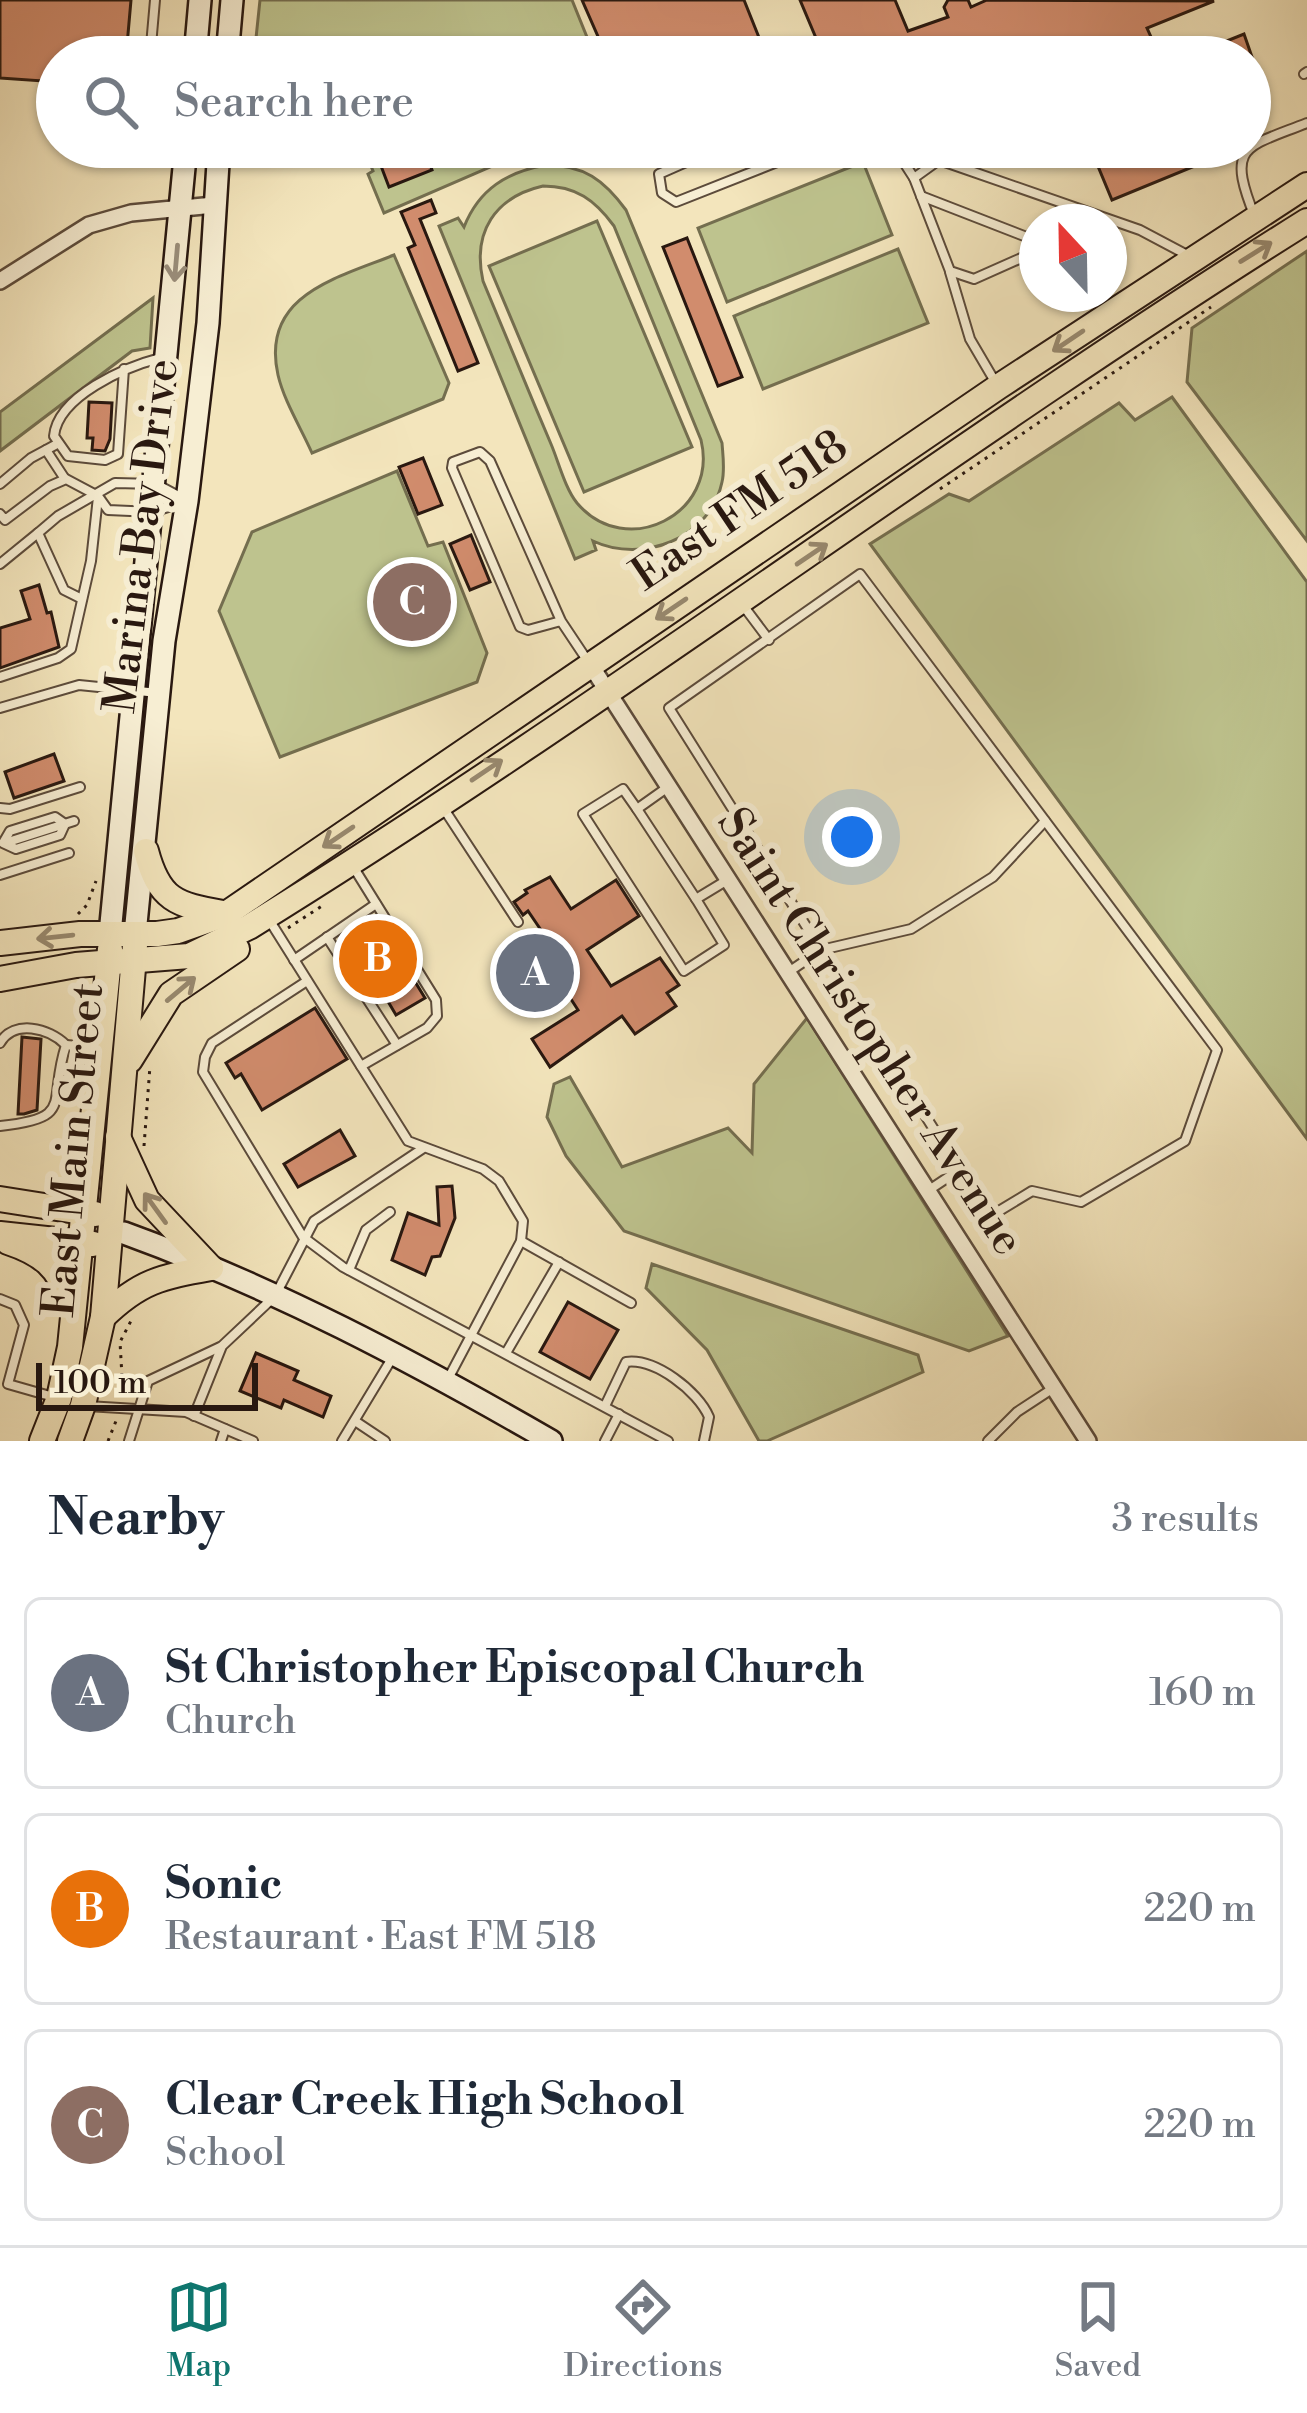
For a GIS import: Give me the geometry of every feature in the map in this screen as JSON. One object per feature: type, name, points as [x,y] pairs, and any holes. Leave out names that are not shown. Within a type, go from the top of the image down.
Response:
[{"type":"main road","points":[[197,36],[200,0]]},
{"type":"main road","points":[[229,36],[232,0]]},
{"type":"main road","name":"Marina Bay Drive","points":[[123,934],[134,692],[184,168]]},
{"type":"main road","name":"Marina Bay Drive","points":[[123,934],[146,851],[160,693],[208,323],[217,168]]},
{"type":"main road","name":"East FM 518","points":[[0,943],[178,931],[226,914],[998,387],[1307,185]]},
{"type":"main road","name":"East FM 518","points":[[258,922],[741,603],[1206,284],[1307,221]]},
{"type":"main road","points":[[1192,258],[1206,284]]},
{"type":"main road","points":[[998,387],[1020,412]]},
{"type":"main road","points":[[721,575],[741,603]]},
{"type":"main road","points":[[146,851],[153,878],[164,894],[177,902],[226,914]]},
{"type":"main road","points":[[0,979],[189,956],[258,922]]},
{"type":"main road","points":[[126,1066],[171,994],[240,947],[258,922]]},
{"type":"main road","name":"East Main Street","points":[[42,1441],[71,1402],[103,1317],[126,1066],[123,934]]},
{"type":"main road","name":"East Main Street","points":[[70,1441],[73,1317],[101,1048],[122,962]]},
{"type":"main road","points":[[117,1135],[147,1200],[211,1268]]},
{"type":"main road","points":[[0,1199],[84,1211],[114,1232],[211,1268],[395,1354],[551,1441]]},
{"type":"main road","points":[[0,1237],[80,1242],[114,1232]]},
{"type":"main road","points":[[0,1237],[50,1263],[63,1279],[73,1317]]},
{"type":"main road","points":[[103,1317],[154,1278],[211,1268]]},
{"type":"street","points":[[0,280],[88,225],[130,213],[214,206]]},
{"type":"street","name":"Saint Christopher Avenue","points":[[590,664],[1088,1441]]},
{"type":"lane","points":[[152,36],[155,0]]},
{"type":"lane","points":[[1271,138],[1307,123]]},
{"type":"lane","points":[[673,168],[659,174],[662,193],[676,202],[761,168]]},
{"type":"lane","points":[[908,168],[950,271],[970,339],[998,387]]},
{"type":"lane","points":[[914,178],[928,168]]},
{"type":"lane","points":[[961,168],[1061,204]]},
{"type":"lane","points":[[1242,168],[1241,182],[1256,218]]},
{"type":"lane","points":[[920,195],[1019,234]]},
{"type":"lane","points":[[1127,229],[1192,258]]},
{"type":"lane","points":[[950,271],[974,279],[1019,259]]},
{"type":"lane","points":[[124,369],[118,454],[105,460],[68,456],[54,436],[59,416],[124,369],[167,357]]},
{"type":"lane","points":[[0,484],[57,444]]},
{"type":"lane","points":[[46,450],[66,479],[98,496],[108,510],[153,512],[187,501]]},
{"type":"lane","points":[[561,621],[528,630],[520,627],[453,462],[472,453],[485,455],[509,498],[561,621],[590,664]]},
{"type":"lane","points":[[0,514],[4,520],[66,479]]},
{"type":"lane","points":[[0,564],[58,516],[115,483],[156,484],[187,501]]},
{"type":"lane","points":[[0,677],[71,650],[98,496]]},
{"type":"lane","points":[[38,533],[64,590],[82,599]]},
{"type":"lane","points":[[860,574],[1216,1051],[1185,1142],[1081,1202],[1032,1191],[989,1217],[669,708],[769,640],[860,574]]},
{"type":"lane","points":[[741,603],[769,640]]},
{"type":"lane","points":[[0,708],[79,685],[160,693]]},
{"type":"lane","points":[[637,808],[669,786]]},
{"type":"lane","points":[[0,808],[80,787]]},
{"type":"lane","points":[[623,789],[637,808],[724,945],[684,971],[583,814],[623,789]]},
{"type":"lane","points":[[439,802],[518,922]]},
{"type":"lane","points":[[55,817],[69,822],[60,835],[16,849],[3,843],[10,831],[55,817]]},
{"type":"lane","points":[[790,971],[821,950],[911,929],[993,877],[1045,821]]},
{"type":"lane","points":[[0,874],[69,853]]},
{"type":"lane","points":[[350,861],[436,1000],[437,1016],[428,1028],[361,1066]]},
{"type":"lane","points":[[696,899],[730,879]]},
{"type":"lane","points":[[294,960],[376,904]]},
{"type":"lane","points":[[258,922],[294,960],[408,1141],[483,1168],[500,1181],[523,1221],[521,1241],[447,1381]]},
{"type":"lane","points":[[327,937],[397,1045]]},
{"type":"lane","points":[[307,981],[212,1043],[203,1072],[303,1237],[349,1270],[668,1441]]},
{"type":"lane","points":[[0,1043],[18,1028],[54,1033],[66,1046],[101,1048]]},
{"type":"lane","points":[[0,1126],[45,1119],[54,1109],[66,1046]]},
{"type":"lane","points":[[129,1441],[148,1381],[222,1346],[275,1296],[314,1221],[423,1148]]},
{"type":"lane","points":[[929,1190],[959,1170]]},
{"type":"lane","points":[[349,1270],[366,1230],[390,1212]]},
{"type":"lane","points":[[521,1241],[632,1303]]},
{"type":"lane","points":[[506,1353],[559,1262]]},
{"type":"lane","points":[[0,1299],[15,1305],[24,1325],[8,1384],[0,1396]]},
{"type":"lane","points":[[194,1416],[222,1346]]},
{"type":"lane","points":[[342,1441],[395,1354]]},
{"type":"lane","points":[[604,1406],[626,1362],[637,1360],[698,1396],[709,1417],[704,1441]]},
{"type":"lane","points":[[8,1384],[71,1402],[194,1416],[253,1441]]},
{"type":"lane","points":[[988,1441],[1018,1412],[1054,1388]]},
{"type":"lane","points":[[605,1441],[619,1414]]},
{"type":"lane","points":[[355,1421],[385,1441]]},
{"type":"lane","points":[[220,1441],[225,1429]]},
{"type":"path","points":[[62,919],[79,914],[87,905],[97,875]]},
{"type":"path","points":[[144,1153],[152,1056]]},
{"type":"path","points":[[108,1441],[121,1409],[120,1342],[132,1322],[131,1307]]},
{"type":"green space","points":[[260,0],[572,0],[587,36],[256,36]]},
{"type":"green space","points":[[488,168],[384,213],[368,174]]},
{"type":"green space","points":[[532,168],[582,171],[610,190],[626,210],[722,443],[723,477],[715,502],[689,532],[671,541],[632,550],[593,541],[596,550],[575,559],[439,226],[458,218],[464,227],[478,202],[507,178]],"holes":[[[543,186],[584,196],[614,226],[701,440],[703,466],[696,489],[683,508],[643,528],[620,528],[597,520],[573,497],[483,281],[484,232],[500,208]]]},
{"type":"green space","points":[[848,168],[865,168],[892,235],[727,302],[698,228]]},
{"type":"green space","points":[[597,221],[692,447],[584,492],[489,266]]},
{"type":"green space","points":[[898,249],[928,323],[763,389],[734,316]]},
{"type":"green space","points":[[1307,251],[1307,541],[1187,382],[1192,328]]},
{"type":"green space","points":[[394,255],[449,383],[443,399],[312,453],[278,375],[275,348],[281,326],[308,294]]},
{"type":"green space","points":[[153,298],[150,348],[132,351],[0,451],[0,412]]},
{"type":"green space","points":[[1172,397],[1307,582],[1307,1139],[870,544],[949,494],[969,501],[1119,403],[1135,420]]},
{"type":"green space","points":[[397,471],[428,546],[443,542],[487,653],[477,682],[280,757],[219,611],[252,532]]},
{"type":"green space","points":[[807,1018],[1008,1336],[969,1351],[624,1231],[566,1156],[547,1117],[554,1084],[570,1077],[622,1167],[728,1128],[752,1153],[754,1084]]},
{"type":"green space","points":[[652,1264],[918,1355],[923,1372],[759,1441],[707,1350],[646,1288]]},
{"type":"building","points":[[0,0],[131,0],[128,36],[36,36],[36,81],[0,78]]},
{"type":"building","points":[[582,0],[744,0],[758,36],[598,36]]},
{"type":"building","points":[[800,0],[895,0],[908,31],[948,17],[944,7],[948,0],[968,0],[971,7],[987,0],[1214,1],[1147,28],[1151,36],[815,36]]},
{"type":"building","points":[[382,168],[431,168],[432,170],[389,187]]},
{"type":"building","points":[[1099,168],[1190,168],[1112,200]]},
{"type":"building","points":[[431,200],[436,213],[420,219],[478,363],[458,371],[408,248],[415,245],[401,212]]},
{"type":"building","points":[[687,238],[742,377],[718,386],[663,247]]},
{"type":"building","points":[[89,402],[112,403],[105,451],[92,450],[93,438],[87,438]]},
{"type":"building","points":[[423,458],[442,505],[418,514],[399,467]]},
{"type":"building","points":[[471,535],[490,582],[470,590],[450,544]]},
{"type":"building","points":[[39,585],[59,647],[0,668],[0,628],[30,619],[21,591]]},
{"type":"building","points":[[54,754],[64,781],[14,798],[5,772]]},
{"type":"building","points":[[550,877],[571,909],[616,880],[639,916],[587,950],[611,986],[660,958],[679,985],[667,993],[676,1006],[635,1034],[622,1016],[550,1067],[532,1039],[578,1010],[554,973],[527,991],[507,960],[545,936],[528,911],[523,915],[514,902]]},
{"type":"building","points":[[377,920],[425,998],[396,1015],[383,993],[376,997],[343,946]]},
{"type":"building","points":[[315,1008],[347,1059],[262,1110],[241,1074],[235,1078],[226,1063]]},
{"type":"building","points":[[22,1037],[41,1039],[37,1110],[18,1114]]},
{"type":"building","points":[[340,1130],[355,1156],[298,1187],[284,1164]]},
{"type":"building","points":[[452,1186],[455,1218],[440,1256],[432,1257],[425,1275],[392,1260],[408,1213],[439,1225],[437,1187]]},
{"type":"building","points":[[568,1302],[618,1330],[590,1379],[540,1352]]},
{"type":"building","points":[[256,1353],[298,1371],[294,1380],[331,1396],[323,1417],[284,1400],[281,1408],[240,1391]]},
{"type":"place","name":"Clear Creek High School","points":[[412,602]]},
{"type":"place","name":"Sonic","points":[[378,959]]},
{"type":"place","name":"St Christopher Episcopal Church","points":[[535,973]]}]
